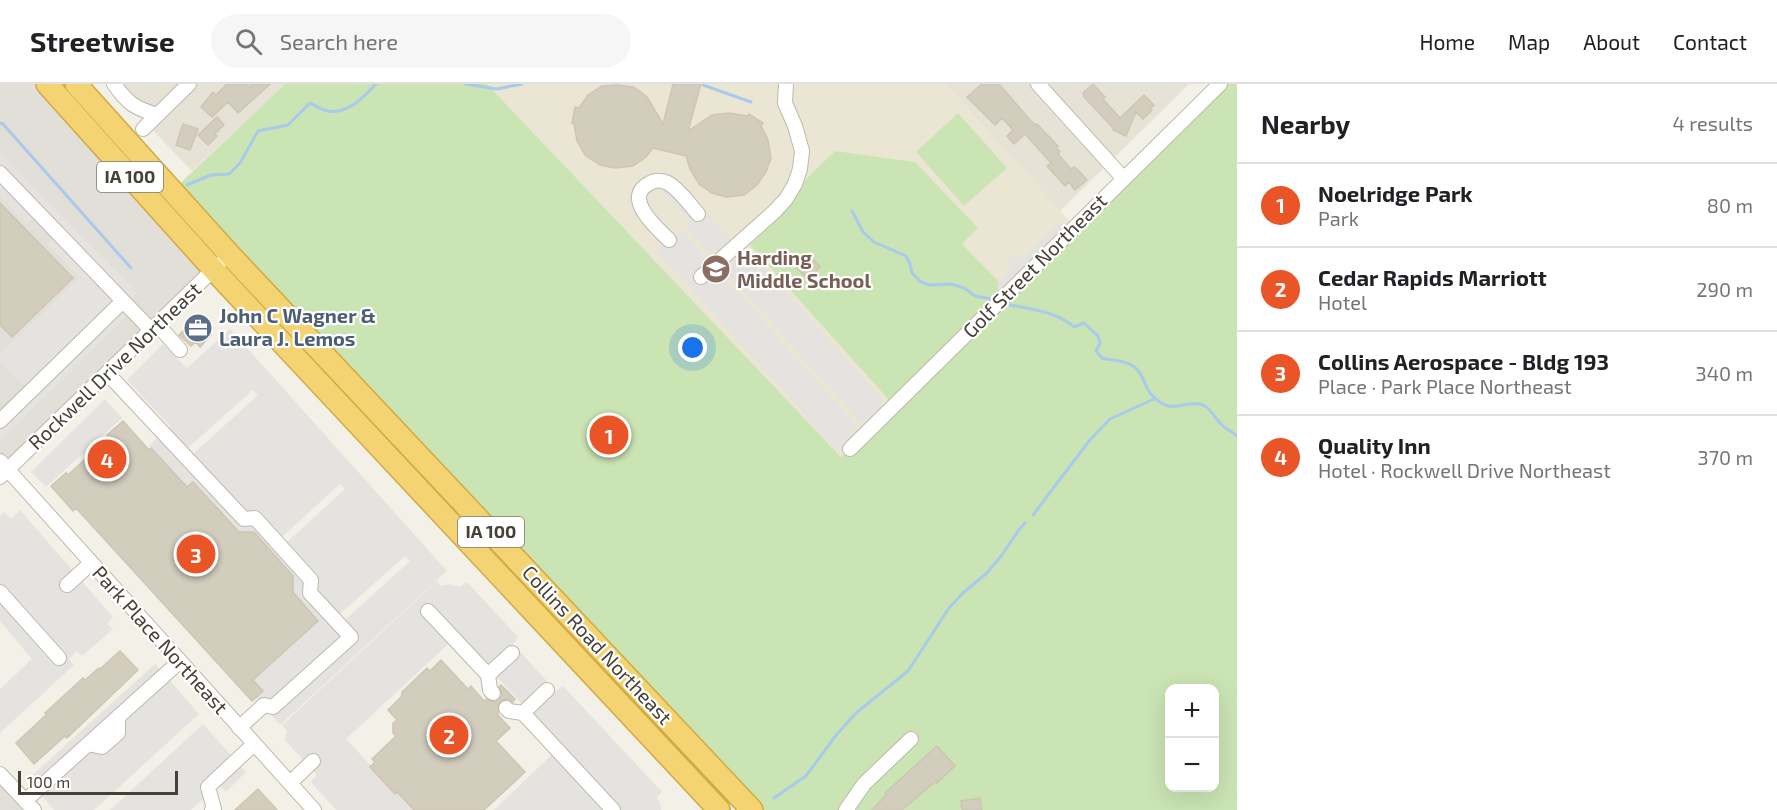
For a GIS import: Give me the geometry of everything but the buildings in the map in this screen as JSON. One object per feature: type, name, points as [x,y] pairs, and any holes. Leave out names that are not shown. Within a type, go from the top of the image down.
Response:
[{"type":"highway","name":"Collins Road Northeast","points":[[46,84],[214,270],[710,807],[727,799],[737,810]]},
{"type":"highway","name":"Collins Road Northeast","points":[[76,84],[230,255],[752,810]]},
{"type":"street","points":[[114,84],[138,109],[157,115]]},
{"type":"street","points":[[143,129],[189,84]]},
{"type":"street","points":[[701,277],[775,211],[795,184],[802,151],[785,103],[786,84]]},
{"type":"street","points":[[1038,84],[1124,179]]},
{"type":"street","name":"Golf Street Northeast","points":[[850,448],[1220,84]]},
{"type":"street","points":[[0,173],[123,301],[180,350]]},
{"type":"street","points":[[669,240],[641,209],[640,192],[646,184],[662,181],[669,184],[698,214]]},
{"type":"street","name":"Rockwell Drive Northeast","points":[[3,469],[230,255]]},
{"type":"street","points":[[0,421],[123,301]]},
{"type":"street","points":[[107,373],[244,519],[255,518],[311,580],[310,593],[351,637],[273,707],[264,705],[239,728]]},
{"type":"street","name":"Park Place Northeast","points":[[3,469],[314,810]]},
{"type":"street","points":[[67,585],[91,563]]},
{"type":"street","points":[[0,592],[59,658]]},
{"type":"street","points":[[428,611],[488,675],[492,693]]},
{"type":"street","points":[[488,675],[512,653]]},
{"type":"street","points":[[0,774],[30,807],[88,744],[179,662]]},
{"type":"street","points":[[523,713],[547,690]]},
{"type":"street","points":[[506,708],[509,711],[523,713],[613,810]]},
{"type":"street","points":[[846,810],[864,784],[912,739]]},
{"type":"street","points":[[212,810],[208,787],[254,744]]},
{"type":"street","points":[[290,783],[313,761]]},
{"type":"shaded area","points":[[0,84],[47,84],[214,270],[0,477]]},
{"type":"shaded area","points":[[108,84],[285,84],[192,171]]},
{"type":"shaded area","name":"Harding Middle School","points":[[487,84],[945,84],[1075,227],[1009,292],[962,244],[978,227],[835,151],[806,179],[792,202],[750,245],[888,399],[879,421],[841,457]]},
{"type":"shaded area","points":[[945,84],[1189,84],[1060,211]]},
{"type":"shaded area","points":[[0,153],[137,293],[131,299],[137,306],[0,441],[0,414],[26,388],[0,362],[0,355],[79,277],[47,244],[53,238],[34,218],[27,224],[0,196]]},
{"type":"shaded area","points":[[658,172],[671,175],[678,181],[740,253],[743,254],[748,250],[883,400],[878,406],[879,410],[861,423],[725,271],[730,265],[718,251],[715,250],[710,255],[684,226],[689,222],[688,219],[661,190],[650,192],[647,199],[649,206],[673,233],[680,229],[706,258],[701,265],[713,278],[716,279],[721,274],[857,426],[853,431],[854,435],[837,451],[657,251],[663,242],[634,216],[629,198],[633,187],[644,175]]},
{"type":"shaded area","points":[[1058,222],[1071,231],[1005,296],[997,288],[1000,279],[1013,268],[1006,261],[1015,252],[1022,258]]},
{"type":"shaded area","points":[[230,329],[447,571],[280,725],[256,698],[263,691],[253,680],[318,620],[293,592],[293,576],[254,532],[239,532],[194,482],[187,487],[149,446],[170,426],[127,380],[163,344],[187,368]],"holes":[[[253,390],[258,395],[193,454],[188,448]],[[340,484],[345,489],[286,543],[281,538]],[[405,556],[410,561],[345,620],[340,614]]]},
{"type":"shaded area","points":[[105,399],[122,418],[46,487],[31,472]]},
{"type":"shaded area","points":[[20,510],[113,617],[107,624],[113,629],[82,656],[77,651],[69,659],[74,665],[0,733],[0,689],[32,659],[0,621],[0,516],[4,512],[11,519]]},
{"type":"shaded area","points":[[437,581],[441,586],[450,584],[459,587],[467,582],[518,637],[513,644],[556,691],[563,686],[662,792],[657,797],[661,810],[494,810],[561,746],[457,636],[346,739],[413,810],[336,810],[311,782],[317,775],[285,740],[287,731],[282,725]]},
{"type":"shaded area","points":[[155,664],[199,714],[94,810],[54,810],[28,779]]},
{"type":"shaded area","points":[[203,724],[246,772],[226,792],[219,785],[191,810],[110,810]]},
{"type":"shaded area","points":[[0,774],[34,810],[0,810]]},
{"type":"green space","points":[[285,84],[487,84],[841,457],[879,421],[888,399],[750,245],[792,202],[806,179],[835,151],[915,162],[978,228],[962,244],[1009,292],[1220,84],[1237,84],[1237,810],[752,810],[172,191]]},
{"type":"green space","points":[[958,113],[1007,168],[964,206],[916,152]]},
{"type":"waterway","points":[[187,185],[211,175],[229,174],[240,163],[258,131],[288,125],[310,103],[328,111],[342,110],[355,104],[376,84]]},
{"type":"waterway","points":[[466,84],[497,89],[522,84]]},
{"type":"waterway","points":[[703,85],[751,102]]},
{"type":"waterway","points":[[0,123],[131,268]]},
{"type":"waterway","points":[[852,211],[863,232],[874,242],[906,256],[912,273],[921,282],[930,285],[951,284],[964,288],[975,296],[992,299]]},
{"type":"waterway","points":[[1010,305],[1052,315],[1074,327],[1084,323],[1098,336],[1100,343],[1096,351],[1102,358],[1121,361],[1133,366],[1141,374],[1148,390],[1156,400],[1168,406],[1203,405],[1220,423],[1237,436]]},
{"type":"waterway","points":[[1033,515],[1089,441],[1110,419],[1154,399]]},
{"type":"waterway","points":[[774,798],[806,776],[837,734],[856,713],[908,671],[949,608],[987,573],[1025,523]]},
{"type":"place","name":"Harding Middle School","points":[[716,269]]},
{"type":"place","name":"John C Wagner & Laura J. Lemos","points":[[198,328]]},
{"type":"place","name":"Noelridge Park","points":[[609,435]]},
{"type":"place","name":"Quality Inn","points":[[107,459]]},
{"type":"place","name":"Collins Aerospace - Bldg 193","points":[[196,554]]},
{"type":"place","name":"Cedar Rapids Marriott","points":[[449,735]]}]
